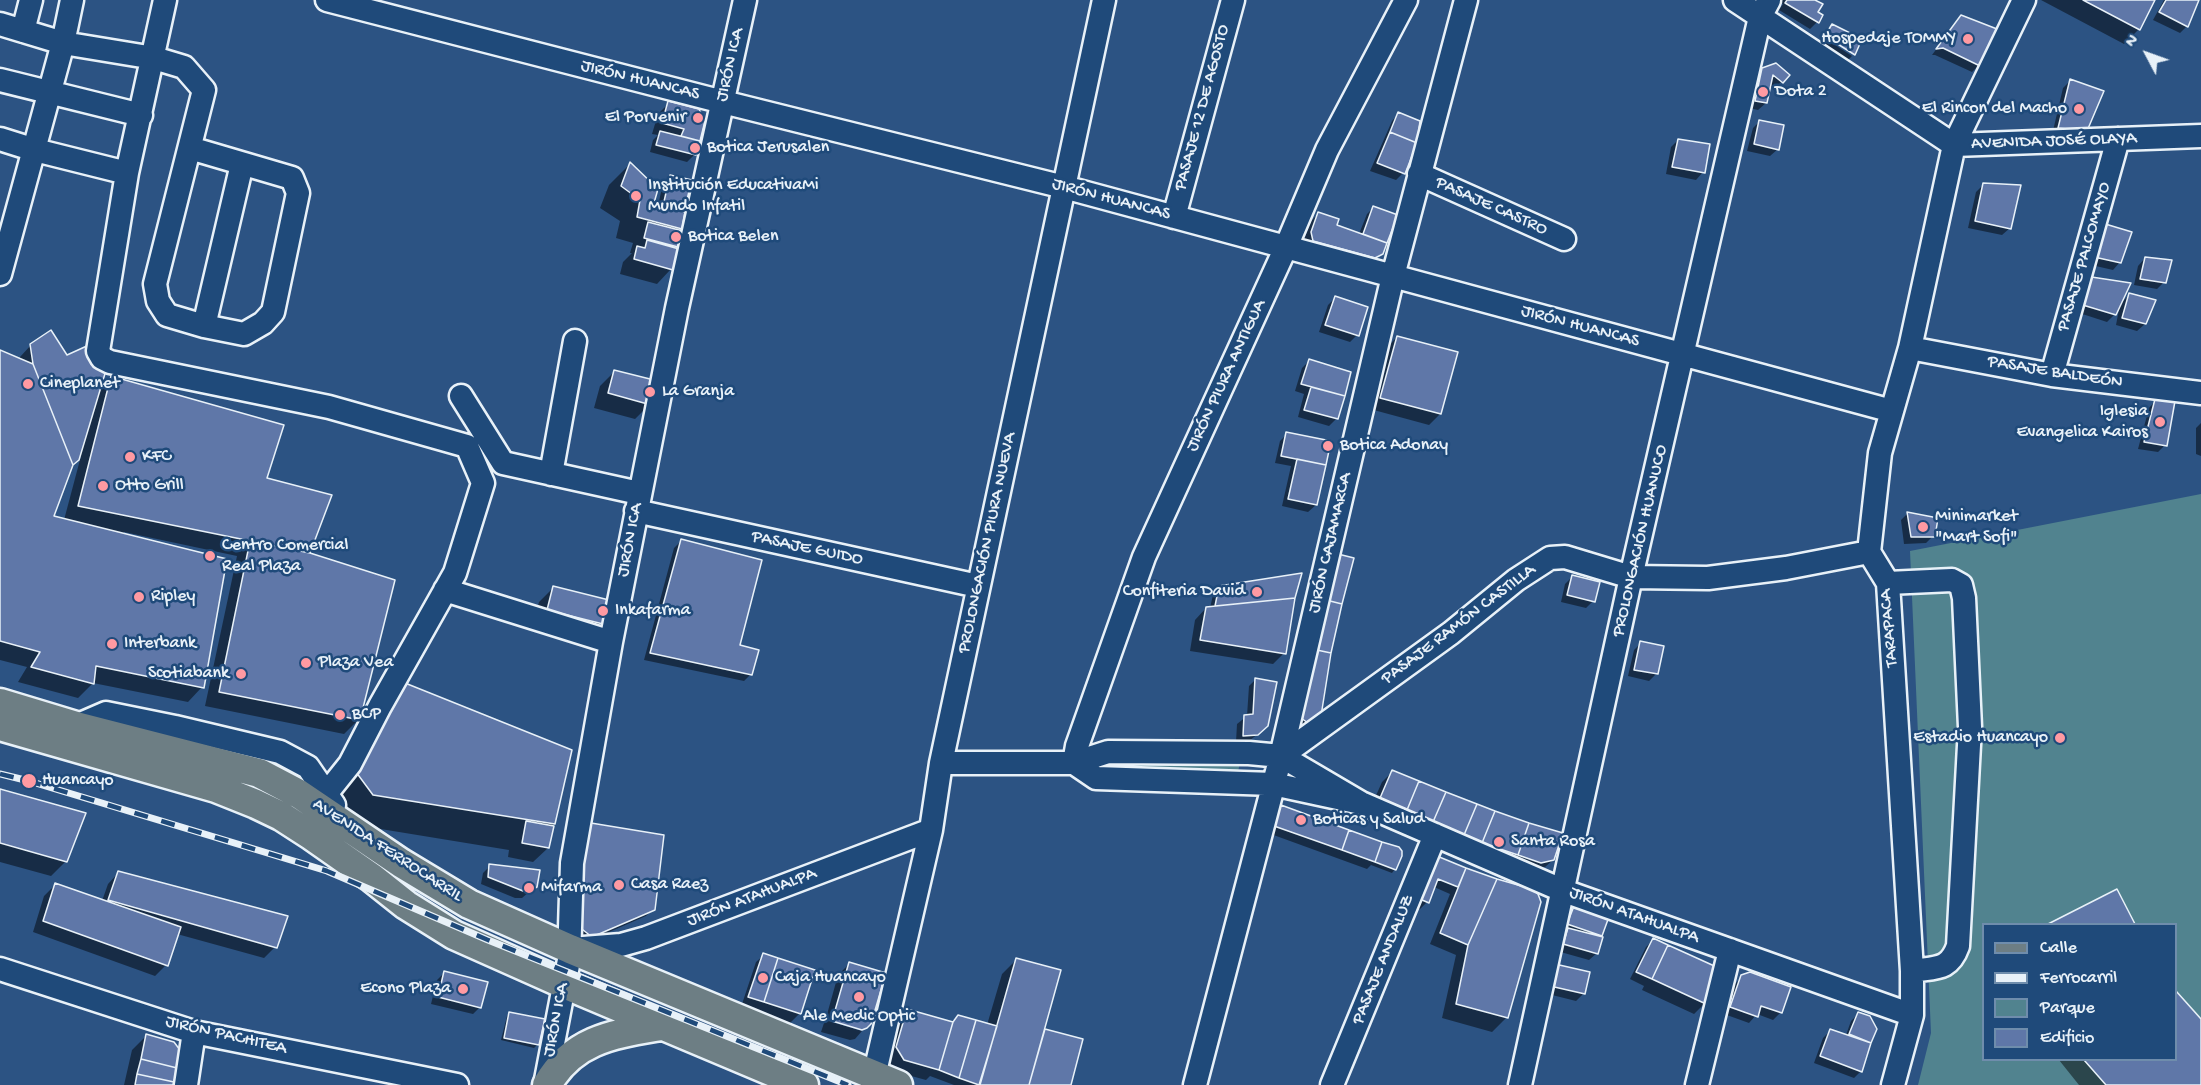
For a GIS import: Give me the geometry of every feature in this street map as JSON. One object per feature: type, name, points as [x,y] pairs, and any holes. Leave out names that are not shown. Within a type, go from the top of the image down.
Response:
[{"type":"main road","name":"AVENIDA FERROCARRIL","points":[[2,707],[259,773],[299,794],[401,864],[469,904],[881,1082]]},
{"type":"main road","name":"AVENIDA FERROCARRIL","points":[[2,707],[256,804],[281,816],[312,836],[406,905],[454,935],[661,1026],[804,1085]]},
{"type":"main road","points":[[546,1085],[556,1068],[580,1049],[613,1034],[661,1026]]},
{"type":"street","points":[[23,31],[31,0]]},
{"type":"street","points":[[0,274],[10,199],[35,150],[72,0]]},
{"type":"street","points":[[165,0],[127,173],[98,351],[102,358],[110,362],[328,407],[467,446],[483,483],[455,573],[350,764],[326,794]]},
{"type":"street","name":"JIRÓN HUANCAS","points":[[327,0],[1064,187],[1892,411]]},
{"type":"street","name":"JIRÓN ICA","points":[[546,1085],[570,949],[572,863],[611,642],[677,308],[746,0]]},
{"type":"street","name":"PROLONGACIÓN PIURA NUEVA","points":[[881,1082],[931,830],[941,763],[1104,0]]},
{"type":"street","name":"PASAJE 12 DE AGOSTO","points":[[1174,217],[1233,0]]},
{"type":"street","name":"JIRÓN PIURA ANTIGUA","points":[[1074,763],[1077,746],[1144,557],[1286,247],[1327,150],[1407,0]]},
{"type":"street","name":"JIRÓN CAJAMARCA","points":[[1195,1085],[1281,756],[1393,276],[1466,0]]},
{"type":"street","name":"AVENIDA JOSÉ OLAYA","points":[[1736,0],[1765,8],[1954,146],[2201,136]]},
{"type":"street","points":[[1869,552],[1880,453],[1910,348],[1954,146],[2019,2]]},
{"type":"street","name":"PROLONGACIÓN HUANUCO","points":[[1520,1085],[1632,577],[1765,8]]},
{"type":"street","points":[[0,24],[63,43],[154,58],[184,67],[204,90],[155,284],[158,301],[167,315],[204,326],[244,334],[264,323],[273,312],[298,193],[292,178],[190,148]]},
{"type":"street","points":[[0,80],[141,115]]},
{"type":"street","points":[[0,139],[127,173]]},
{"type":"street","name":"PASAJE PALCOMAYO","points":[[2052,375],[2118,139]]},
{"type":"street","points":[[204,326],[242,164]]},
{"type":"street","name":"PASAJE CASTRO","points":[[1419,174],[1564,239]]},
{"type":"street","points":[[551,474],[575,341]]},
{"type":"street","name":"PASAJE BALDEÓN","points":[[1910,348],[2052,375],[2201,393]]},
{"type":"street","name":"PASAJE GUIDO","points":[[461,396],[503,463],[551,474],[638,502],[978,586]]},
{"type":"street","name":"PASAJE RAMÓN CASTILLA","points":[[1281,756],[1451,633],[1516,580],[1550,558],[1565,557],[1632,577],[1708,578],[1786,568],[1869,552]]},
{"type":"street","name":"TARAPACA","points":[[1869,552],[1888,583],[1912,971],[1912,1015],[1893,1085]]},
{"type":"street","points":[[1888,583],[1952,580],[1961,585],[1964,598],[1970,727],[1958,946],[1953,959],[1944,966],[1912,971]]},
{"type":"street","points":[[445,590],[611,642]]},
{"type":"street","points":[[76,726],[106,713],[280,752],[308,767],[351,828]]},
{"type":"street","name":"JIRÓN ATAHUALPA","points":[[941,763],[1074,763],[1108,752],[1249,753],[1281,756],[1361,803],[1564,891],[1912,1015]]},
{"type":"street","name":"JIRÓN ATAHUALPA","points":[[1074,763],[1096,778],[1273,784],[1361,803]]},
{"type":"street","name":"JIRÓN ATAHUALPA","points":[[570,949],[621,945],[646,938],[931,830]]},
{"type":"street","name":"PASAJE ANDALUZ","points":[[1332,1085],[1435,835]]},
{"type":"street","points":[[1697,1085],[1730,950]]},
{"type":"street","name":"JIRÓN PACHITEA","points":[[0,969],[194,1032],[457,1085]]},
{"type":"street","points":[[186,1085],[194,1032]]},
{"type":"green space","name":"Estadio Huancayo","points":[[2201,494],[2201,1085],[1918,1085],[1931,1033],[1910,551]]},
{"type":"green space","points":[[1110,755],[1240,761],[1237,779],[1114,773],[1092,765]]},
{"type":"building","points":[[1787,0],[1815,0],[1823,4],[1818,12],[1823,15],[1819,23],[1785,3]]},
{"type":"building","points":[[2083,0],[2155,0],[2140,30]]},
{"type":"building","points":[[2166,0],[2199,0],[2188,27],[2159,12]]},
{"type":"building","name":"Hospedaje TOMMY","points":[[1961,15],[1997,29],[1980,66],[1943,48],[1936,49]]},
{"type":"building","points":[[1832,24],[1862,39],[1855,55],[1825,36]]},
{"type":"building","name":"Dota 2","points":[[1776,63],[1790,75],[1783,83],[1773,75],[1767,103],[1755,101],[1762,68]]},
{"type":"building","name":"El Rincon del Macho","points":[[2070,79],[2104,91],[2087,131],[2058,128]]},
{"type":"building","points":[[668,101],[699,109],[705,121],[700,141],[681,136],[684,129],[662,123]]},
{"type":"building","points":[[1398,112],[1420,121],[1417,143],[1390,132]]},
{"type":"building","points":[[1759,120],[1784,125],[1779,150],[1754,144]]},
{"type":"building","points":[[660,131],[700,141],[696,155],[656,145]]},
{"type":"building","points":[[1390,132],[1417,143],[1405,174],[1377,163]]},
{"type":"building","points":[[1678,139],[1710,144],[1705,173],[1672,167]]},
{"type":"building","name":"Institución EducativaMi Mundo Infatil","points":[[630,162],[658,189],[654,203],[685,212],[682,229],[637,217],[640,200],[621,186]]},
{"type":"building","points":[[670,175],[692,180],[684,211],[663,206]]},
{"type":"building","points":[[1983,183],[2021,185],[2011,229],[1975,221]]},
{"type":"building","points":[[1373,206],[1398,215],[1387,243],[1363,234]]},
{"type":"building","points":[[1318,212],[1339,219],[1337,225],[1387,243],[1383,254],[1375,258],[1313,241],[1311,232]]},
{"type":"building","points":[[648,222],[683,231],[678,247],[644,238]]},
{"type":"building","points":[[2102,223],[2132,232],[2121,263],[2094,257]]},
{"type":"building","points":[[647,240],[679,249],[673,270],[634,259],[637,246],[645,248]]},
{"type":"building","points":[[2145,257],[2172,260],[2166,283],[2140,279]]},
{"type":"building","points":[[2085,276],[2131,283],[2116,315],[2076,303]]},
{"type":"building","points":[[2129,293],[2156,300],[2146,324],[2122,318]]},
{"type":"building","points":[[1335,296],[1368,307],[1359,336],[1325,325]]},
{"type":"building","points":[[51,330],[67,355],[89,345],[107,367],[79,460],[73,465],[33,364],[30,344]]},
{"type":"building","points":[[1397,336],[1458,352],[1441,414],[1380,398]]},
{"type":"building","points":[[0,350],[33,364],[73,465],[54,516],[227,559],[204,688],[96,666],[94,684],[31,667],[40,652],[0,641]]},
{"type":"building","points":[[1309,359],[1351,372],[1345,396],[1301,384]]},
{"type":"building","points":[[614,370],[658,381],[651,405],[608,393]]},
{"type":"building","points":[[111,376],[284,425],[267,478],[332,495],[310,553],[78,506]]},
{"type":"building","points":[[1311,387],[1345,396],[1338,419],[1304,410]]},
{"type":"building","name":"Iglesia Evangelica Kairos","points":[[2155,399],[2175,401],[2167,446],[2144,442]]},
{"type":"building","points":[[1286,432],[1331,441],[1326,465],[1281,456]]},
{"type":"building","points":[[1297,459],[1326,465],[1317,505],[1288,499]]},
{"type":"building","name":"Minimarket \"Mart Sofi\"","points":[[1907,512],[1938,518],[1935,537],[1911,537]]},
{"type":"building","points":[[681,539],[762,560],[740,645],[759,650],[752,675],[650,653]]},
{"type":"building","points":[[250,541],[310,553],[395,580],[360,720],[219,692]]},
{"type":"building","points":[[1334,553],[1354,558],[1342,604],[1322,599]]},
{"type":"building","name":"Confiteria David","points":[[1302,573],[1295,598],[1215,606],[1219,586]]},
{"type":"building","points":[[1572,575],[1600,582],[1595,602],[1567,595]]},
{"type":"building","points":[[553,586],[609,600],[603,624],[547,610]]},
{"type":"building","points":[[1295,598],[1286,654],[1200,640],[1206,607]]},
{"type":"building","points":[[1322,599],[1342,604],[1331,653],[1312,649]]},
{"type":"building","points":[[1640,641],[1664,646],[1658,674],[1634,670]]},
{"type":"building","points":[[1312,649],[1331,653],[1321,716],[1308,723],[1301,718]]},
{"type":"building","points":[[1255,678],[1277,682],[1268,726],[1258,735],[1243,736],[1244,715],[1253,714]]},
{"type":"building","points":[[400,681],[572,750],[555,824],[373,795],[356,772]]},
{"type":"building","points":[[1392,770],[1419,781],[1407,810],[1380,798]]},
{"type":"building","points":[[1419,781],[1446,792],[1433,822],[1407,810]]},
{"type":"building","points":[[0,789],[86,813],[67,862],[0,843]]},
{"type":"building","points":[[1446,792],[1477,804],[1464,835],[1433,822]]},
{"type":"building","points":[[1477,804],[1495,811],[1482,843],[1464,835]]},
{"type":"building","points":[[1281,805],[1349,830],[1342,850],[1274,826]]},
{"type":"building","points":[[1495,811],[1529,823],[1518,855],[1482,843]]},
{"type":"building","points":[[526,821],[554,826],[549,848],[522,843]]},
{"type":"building","name":"Casa Raez","points":[[591,823],[664,835],[655,910],[592,937],[578,926],[581,861]]},
{"type":"building","points":[[1529,823],[1563,833],[1554,860],[1541,863],[1518,855]]},
{"type":"building","points":[[1349,830],[1382,842],[1375,862],[1342,850]]},
{"type":"building","points":[[1382,842],[1399,847],[1402,851],[1396,870],[1375,862]]},
{"type":"building","points":[[1437,856],[1466,868],[1458,887],[1438,879],[1429,903],[1413,896]]},
{"type":"building","points":[[489,864],[540,870],[537,887],[530,891],[523,891],[488,877]]},
{"type":"building","points":[[1466,868],[1497,879],[1468,945],[1440,933]]},
{"type":"building","points":[[118,871],[288,916],[277,948],[108,900]]},
{"type":"building","points":[[1497,879],[1532,889],[1538,894],[1541,902],[1508,1018],[1456,1004],[1468,945]]},
{"type":"building","points":[[55,883],[181,927],[168,966],[43,921]]},
{"type":"building","points":[[2117,889],[2134,923],[2050,923]]},
{"type":"building","points":[[1574,906],[1610,914],[1602,936],[1567,924]]},
{"type":"building","points":[[1568,928],[1603,937],[1598,954],[1563,944]]},
{"type":"building","points":[[1653,938],[1668,945],[1652,979],[1636,972]]},
{"type":"building","points":[[1668,945],[1721,969],[1706,1004],[1652,979]]},
{"type":"building","name":"Caja Huancayo","points":[[763,953],[778,958],[764,1002],[748,997]]},
{"type":"building","points":[[778,958],[815,970],[801,1014],[764,1002]]},
{"type":"building","points":[[1016,958],[1061,970],[1029,1085],[980,1085]]},
{"type":"building","name":"Ale Medic Optic","points":[[849,962],[886,973],[871,1024],[862,1030],[832,1021]]},
{"type":"building","points":[[1555,964],[1590,972],[1585,994],[1550,986]]},
{"type":"building","name":"Econo Plaza","points":[[444,971],[488,982],[481,1008],[438,997]]},
{"type":"building","points":[[1750,972],[1791,987],[1782,1013],[1761,1006],[1758,1017],[1730,1007],[1741,975]]},
{"type":"building","points":[[2177,992],[2201,1019],[2201,1085],[2106,1085],[2085,1061],[2177,1061]]},
{"type":"building","points":[[907,1009],[953,1022],[939,1070],[904,1060],[896,1047]]},
{"type":"building","points":[[509,1012],[545,1019],[539,1045],[504,1038]]},
{"type":"building","points":[[1858,1012],[1870,1016],[1877,1029],[1871,1043],[1849,1034]]},
{"type":"building","points":[[958,1015],[976,1020],[959,1078],[939,1070],[953,1022]]},
{"type":"building","points":[[976,1020],[997,1026],[979,1085],[959,1078]]},
{"type":"building","points":[[1045,1029],[1083,1039],[1071,1085],[1029,1085]]},
{"type":"building","points":[[1830,1029],[1871,1043],[1862,1072],[1820,1056]]},
{"type":"building","points":[[146,1034],[174,1042],[180,1050],[177,1068],[141,1059]]},
{"type":"building","points":[[141,1059],[177,1068],[174,1082],[137,1074]]},
{"type":"building","points":[[137,1074],[174,1082],[173,1085],[135,1085]]},
{"type":"railway","points":[[0,774],[327,871],[488,940],[848,1085]]},
{"type":"place","name":"Hospedaje TOMMY","points":[[1968,39]]},
{"type":"place","name":"Dota 2","points":[[1763,92]]},
{"type":"place","name":"El Rincon del Macho","points":[[2079,109]]},
{"type":"place","name":"El Porvenir","points":[[698,118]]},
{"type":"place","name":"Botica Jerusalen","points":[[695,148]]},
{"type":"place","name":"Institución EducativaMi Mundo Infatil","points":[[636,196]]},
{"type":"place","name":"Botica Belen","points":[[676,237]]},
{"type":"place","name":"Cineplanet","points":[[28,384]]},
{"type":"place","name":"La Granja","points":[[650,392]]},
{"type":"place","name":"Iglesia Evangelica Kairos","points":[[2160,422]]},
{"type":"place","name":"Botica Adonay","points":[[1328,446]]},
{"type":"place","name":"KFC","points":[[130,457]]},
{"type":"place","name":"Otto Grill","points":[[103,486]]},
{"type":"place","name":"Minimarket \"Mart Sofi\"","points":[[1923,527]]},
{"type":"place","name":"Centro Comercial Real Plaza","points":[[210,556]]},
{"type":"place","name":"Confiteria David","points":[[1257,592]]},
{"type":"place","name":"Ripley","points":[[139,597]]},
{"type":"place","name":"Inkafarma","points":[[603,611]]},
{"type":"place","name":"Interbank","points":[[112,644]]},
{"type":"place","name":"Plaza Vea","points":[[306,663]]},
{"type":"place","name":"Scotiabank","points":[[241,674]]},
{"type":"place","name":"BCP","points":[[340,715]]},
{"type":"place","name":"Estadio Huancayo","points":[[2060,738]]},
{"type":"place","name":"Huancayo","points":[[29,781]]},
{"type":"place","name":"Boticas y Salud","points":[[1301,820]]},
{"type":"place","name":"Santa Rosa","points":[[1499,842]]},
{"type":"place","name":"Casa Raez","points":[[619,885]]},
{"type":"place","name":"Mifarma","points":[[529,888]]},
{"type":"place","name":"Caja Huancayo","points":[[763,978]]},
{"type":"place","name":"Econo Plaza","points":[[463,989]]},
{"type":"place","name":"Ale Medic Optic","points":[[859,997]]}]
